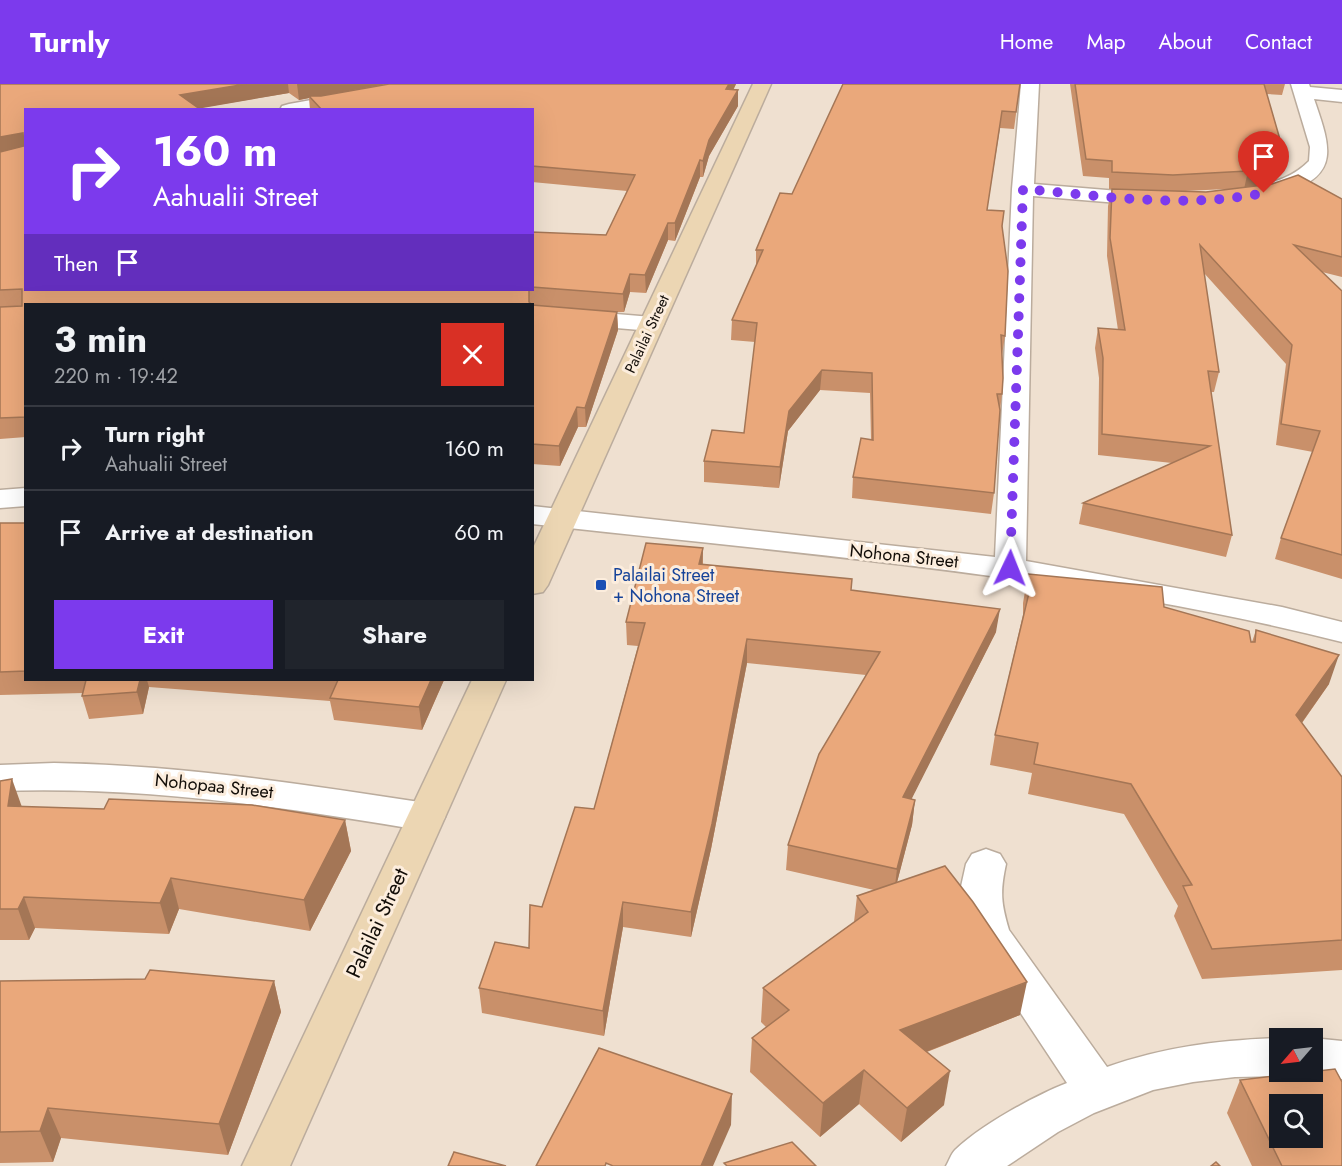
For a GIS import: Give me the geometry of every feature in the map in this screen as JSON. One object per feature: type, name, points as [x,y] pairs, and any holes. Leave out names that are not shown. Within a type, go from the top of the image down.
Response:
[{"type":"street","points":[[300,108],[430,84]]},
{"type":"street","name":"Palailai Street","points":[[534,581],[762,84]]},
{"type":"street","points":[[1010,568],[1023,189],[1030,84]]},
{"type":"street","points":[[1236,198],[1280,188],[1324,169],[1320,147],[1302,88],[1342,96]]},
{"type":"street","points":[[1023,189],[1173,201]]},
{"type":"street","points":[[534,314],[652,324]]},
{"type":"street","points":[[0,499],[24,497]]},
{"type":"street","name":"Nohona Street","points":[[534,515],[1010,568],[1282,617],[1342,632]]},
{"type":"street","name":"Palailai Street","points":[[266,1166],[489,681]]},
{"type":"street","name":"Nohopaa Street","points":[[0,778],[132,778],[235,786],[426,818]]},
{"type":"street","points":[[986,864],[980,891],[981,905],[990,935],[1097,1089]]},
{"type":"street","points":[[970,1166],[1007,1138],[1051,1111],[1097,1089],[1147,1072],[1200,1062],[1269,1058]]},
{"type":"street","points":[[1323,1058],[1342,1060]]},
{"type":"building","points":[[0,84],[246,84],[180,95],[198,108],[24,108],[24,146],[23,133],[0,137]]},
{"type":"building","points":[[389,84],[729,84],[726,89],[738,90],[709,140],[703,161],[700,160],[675,223],[668,223],[645,275],[630,274],[623,294],[534,287],[534,232],[606,235],[635,175],[534,166],[534,108],[320,108],[309,96]]},
{"type":"building","points":[[843,84],[1020,84],[1016,112],[1002,111],[987,210],[1004,211],[1002,226],[1008,271],[1005,336],[1001,335],[1002,394],[997,394],[1000,410],[994,493],[853,477],[861,438],[873,440],[872,373],[822,370],[789,411],[780,467],[704,461],[712,430],[744,433],[757,323],[732,320],[763,250],[756,250],[780,193],[792,194]]},
{"type":"building","points":[[1075,84],[1264,84],[1281,143],[1250,150],[1278,165],[1248,171],[1173,175],[1112,172],[1112,161],[1086,159]]},
{"type":"building","points":[[24,146],[24,291],[529,291],[530,303],[24,303],[24,417],[0,418],[0,307],[22,306],[22,289],[0,290],[0,152]]},
{"type":"building","points":[[1298,175],[1342,199],[1342,257],[1294,245],[1342,291],[1342,555],[1281,538],[1320,431],[1281,424],[1292,345],[1200,245],[1219,372],[1208,371],[1232,535],[1083,503],[1210,446],[1102,434],[1103,358],[1098,328],[1125,330],[1110,238],[1112,189],[1206,192],[1272,184]]},
{"type":"building","points":[[534,305],[617,312],[585,408],[577,407],[559,446],[534,444]]},
{"type":"building","points":[[0,523],[24,523],[24,671],[0,672]]},
{"type":"building","points":[[646,543],[703,548],[699,564],[852,579],[851,590],[1000,609],[903,797],[915,800],[897,869],[788,845],[819,754],[880,652],[747,639],[712,824],[691,912],[623,902],[603,1011],[479,988],[495,942],[529,948],[530,905],[542,907],[575,807],[594,809],[645,623],[626,622]]},
{"type":"building","points":[[1028,574],[1162,587],[1164,607],[1249,631],[1251,642],[1255,642],[1256,630],[1339,655],[1296,715],[1342,777],[1342,940],[1212,949],[1183,886],[1192,885],[1131,784],[1034,764],[1038,743],[995,735],[1029,593]]},
{"type":"building","points":[[86,681],[140,681],[137,692],[82,696]]},
{"type":"building","points":[[338,681],[431,681],[419,707],[330,698]]},
{"type":"building","points":[[12,779],[8,806],[104,809],[109,799],[252,805],[345,820],[304,900],[171,878],[160,903],[24,897],[18,909],[0,909],[0,781]]},
{"type":"building","points":[[945,866],[973,902],[1027,982],[900,1030],[950,1071],[907,1108],[864,1070],[823,1103],[752,1038],[789,1010],[763,988],[868,912],[857,896]]},
{"type":"building","points":[[150,970],[274,981],[219,1124],[48,1108],[40,1131],[0,1132],[0,981],[145,979]]},
{"type":"building","points":[[599,1048],[732,1094],[701,1166],[613,1166],[606,1163],[605,1166],[536,1166]]},
{"type":"building","points":[[1335,1069],[1342,1082],[1342,1166],[1282,1166],[1273,1148],[1323,1148],[1323,1094],[1269,1094],[1269,1139],[1240,1080],[1269,1077],[1269,1082],[1323,1082],[1323,1070]]},
{"type":"building","points":[[792,1142],[816,1166],[727,1166],[724,1163]]},
{"type":"building","points":[[454,1152],[506,1166],[448,1166]]},
{"type":"place","name":"Palailai Street + Nohona Street","points":[[601,585]]},
{"type":"route","points":[[1010,568],[1023,189],[1181,201],[1225,199],[1264,193]]}]
